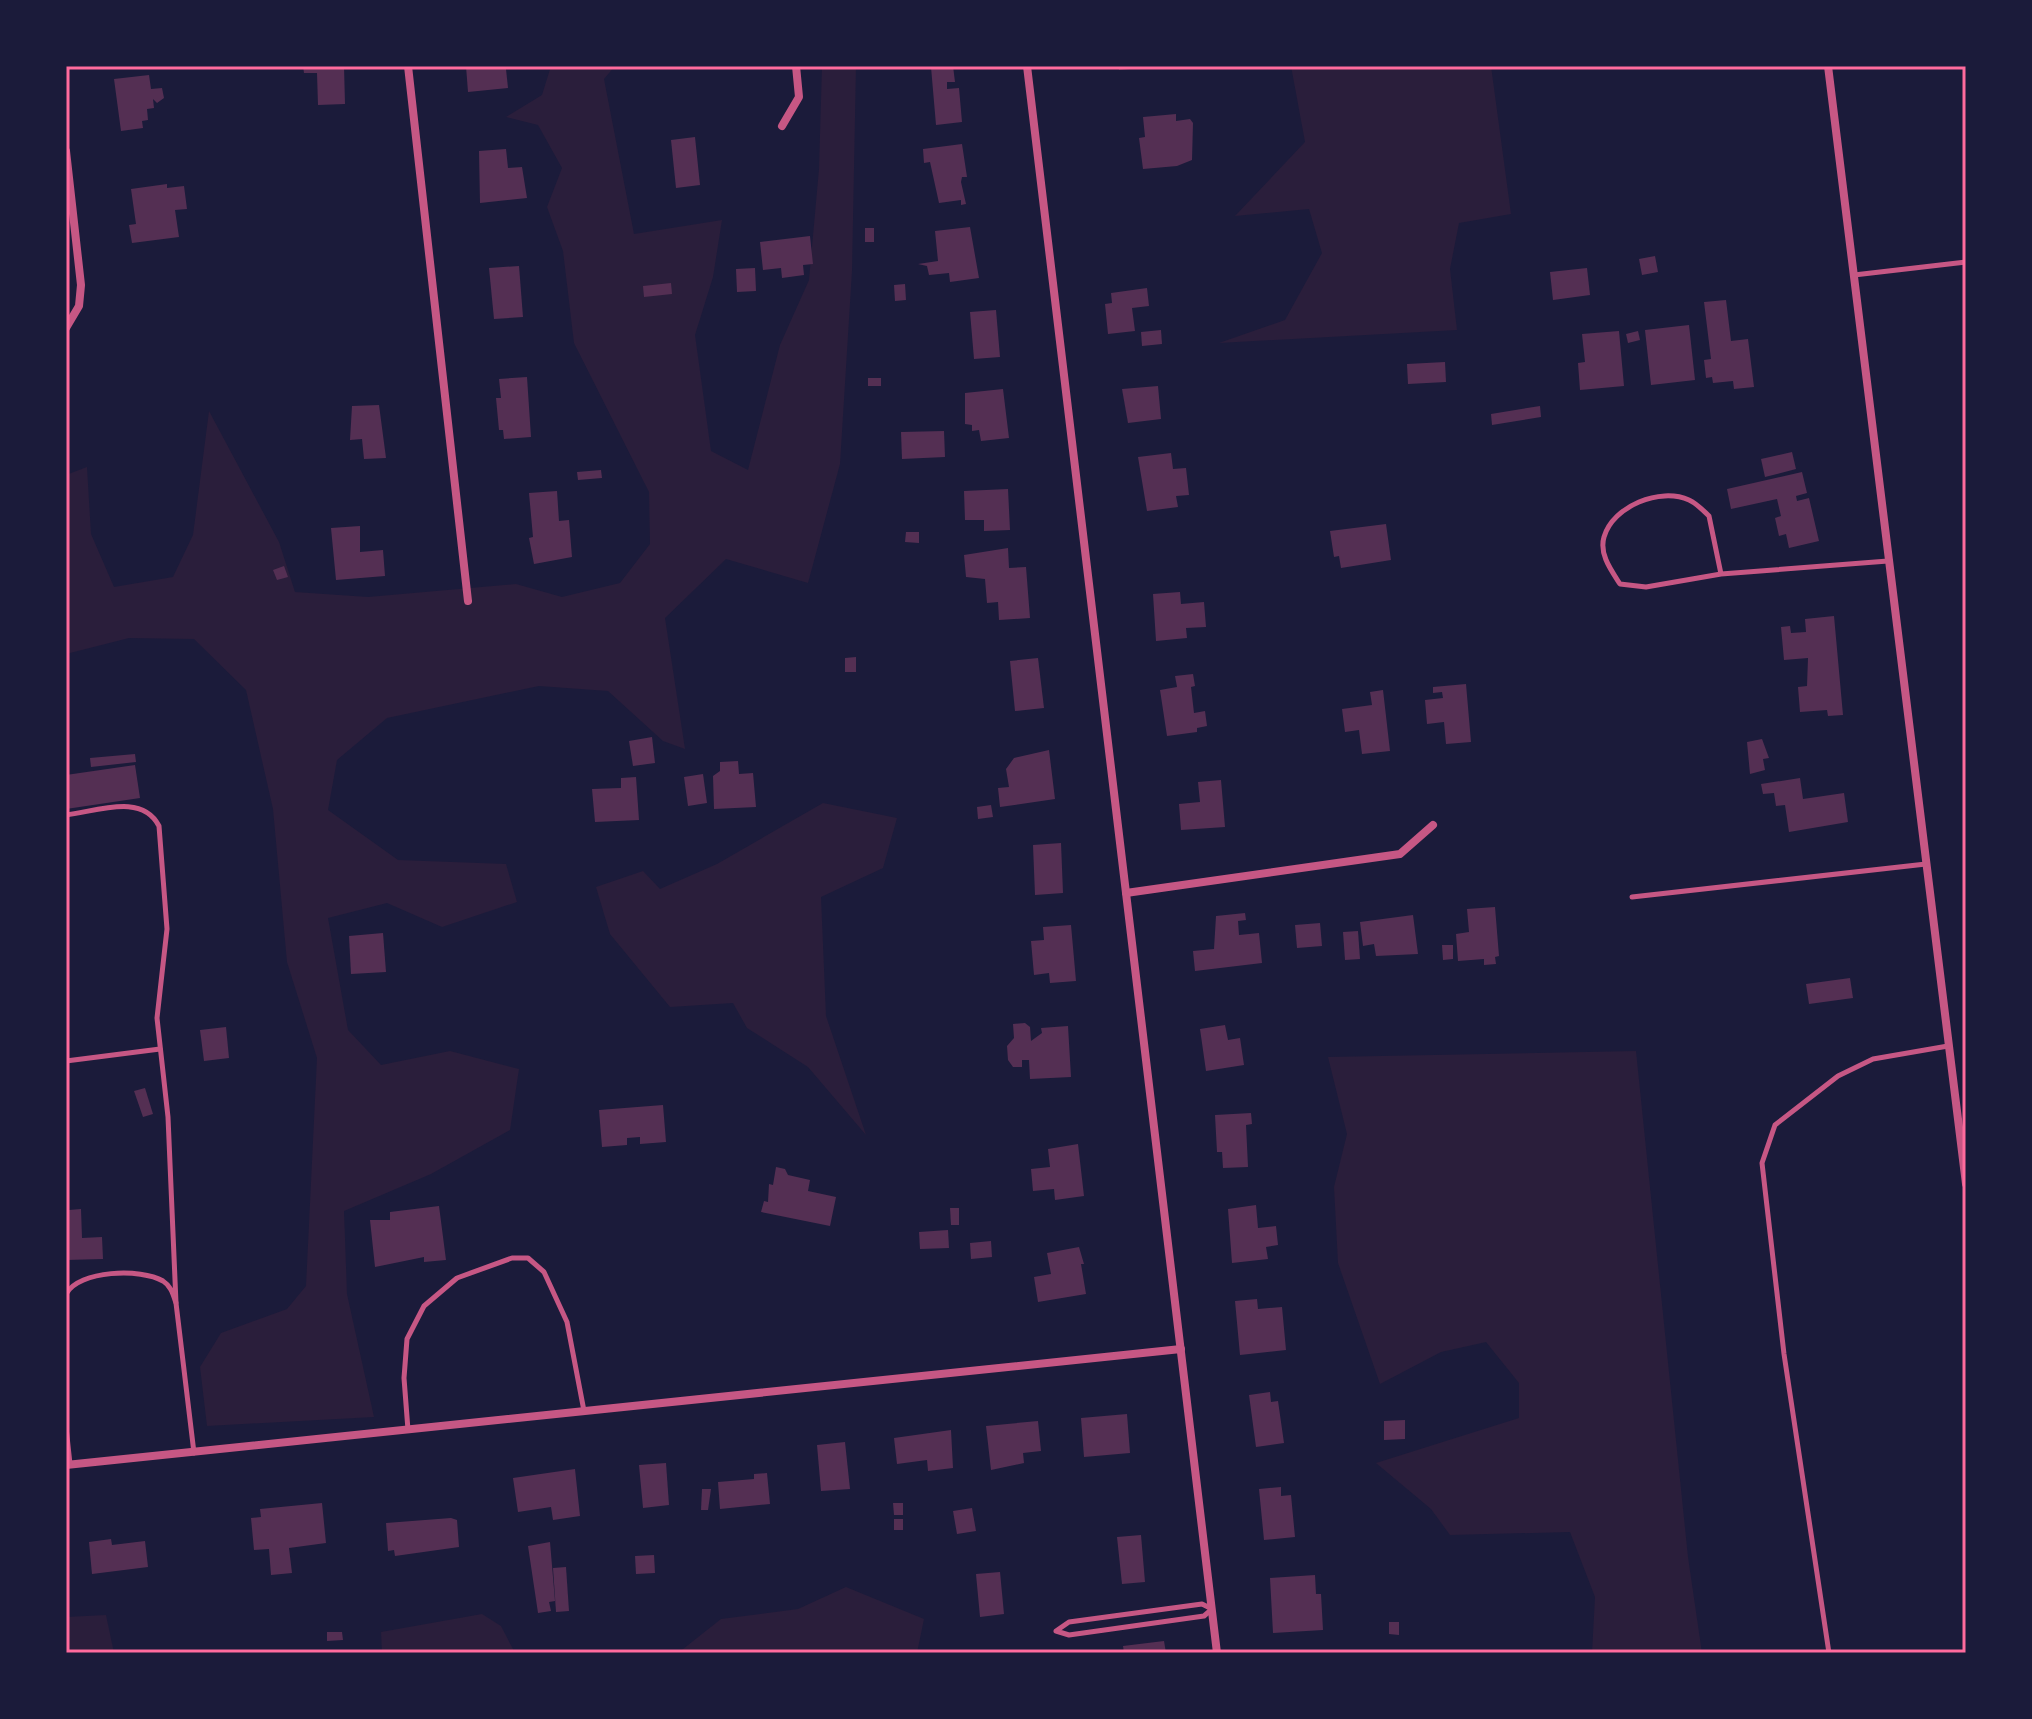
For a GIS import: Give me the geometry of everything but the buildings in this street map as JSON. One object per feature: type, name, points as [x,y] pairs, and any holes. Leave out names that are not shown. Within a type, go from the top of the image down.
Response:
[{"type":"street","points":[[408,66],[468,601]]},
{"type":"street","points":[[782,126],[799,97],[796,66]]},
{"type":"street","points":[[1027,66],[1217,1653]]},
{"type":"street","points":[[1828,66],[1966,1184]]},
{"type":"street","points":[[66,151],[81,285],[79,306],[66,328]]},
{"type":"street","points":[[1126,893],[1400,854],[1433,825]]},
{"type":"street","points":[[68,1465],[1181,1349]]},
{"type":"lane","points":[[1854,275],[1966,262]]},
{"type":"lane","points":[[1721,574],[1709,516],[1689,500],[1654,496],[1616,515],[1604,538],[1606,562],[1620,584],[1646,587],[1721,574],[1889,561]]},
{"type":"lane","points":[[66,815],[139,805],[152,812],[159,826],[167,929],[157,1018],[168,1117],[176,1303],[194,1453]]},
{"type":"lane","points":[[1632,897],[1927,863]]},
{"type":"lane","points":[[1829,1653],[1771,1255],[1762,1163],[1775,1125],[1838,1076],[1873,1059],[1949,1046]]},
{"type":"lane","points":[[66,1061],[160,1049]]},
{"type":"lane","points":[[408,1431],[404,1378],[407,1339],[424,1306],[457,1278],[512,1258],[528,1258],[544,1272],[567,1322],[585,1412]]},
{"type":"lane","points":[[66,1294],[84,1278],[135,1275],[160,1279],[171,1288],[176,1303]]},
{"type":"lane","points":[[66,1427],[68,1465]]},
{"type":"lane","points":[[1202,1604],[1212,1609],[1204,1616],[1069,1635],[1056,1631],[1069,1622],[1096,1618],[1202,1604]]},
{"type":"shaded area","points":[[551,66],[615,66],[604,79],[634,234],[722,220],[713,277],[695,335],[711,451],[748,470],[780,345],[809,280],[819,169],[822,66],[856,66],[852,271],[840,464],[808,583],[726,559],[665,618],[685,749],[663,741],[608,691],[539,686],[387,718],[337,760],[328,810],[398,860],[506,864],[517,902],[442,927],[387,903],[328,918],[348,1030],[381,1065],[450,1051],[519,1069],[510,1130],[431,1174],[344,1211],[347,1294],[374,1417],[207,1426],[200,1367],[221,1333],[287,1309],[306,1286],[317,1058],[287,962],[273,809],[246,690],[194,639],[129,638],[66,654],[66,475],[87,467],[91,534],[114,587],[173,577],[193,535],[209,411],[279,542],[295,592],[368,597],[516,584],[562,597],[620,583],[650,544],[649,492],[574,343],[563,251],[547,207],[562,168],[538,125],[506,117],[542,95]]},
{"type":"shaded area","points":[[1291,66],[1491,66],[1511,214],[1459,223],[1450,269],[1457,330],[1219,343],[1285,320],[1322,253],[1309,209],[1235,216],[1305,142]]},
{"type":"shaded area","points":[[823,803],[897,818],[883,868],[821,897],[826,1016],[866,1135],[808,1067],[747,1028],[733,1003],[670,1007],[610,934],[596,887],[643,871],[660,889],[717,864]]},
{"type":"shaded area","points":[[1636,1051],[1688,1557],[1702,1653],[1592,1653],[1595,1597],[1570,1532],[1450,1535],[1431,1509],[1376,1463],[1519,1418],[1519,1383],[1486,1342],[1441,1352],[1380,1384],[1338,1263],[1334,1187],[1347,1134],[1328,1057]]},
{"type":"shaded area","points":[[846,1587],[924,1619],[917,1653],[678,1653],[721,1619],[798,1609]]},
{"type":"shaded area","points":[[482,1614],[501,1626],[515,1653],[382,1653],[381,1632]]},
{"type":"shaded area","points":[[106,1615],[114,1653],[66,1653],[66,1617]]}]
